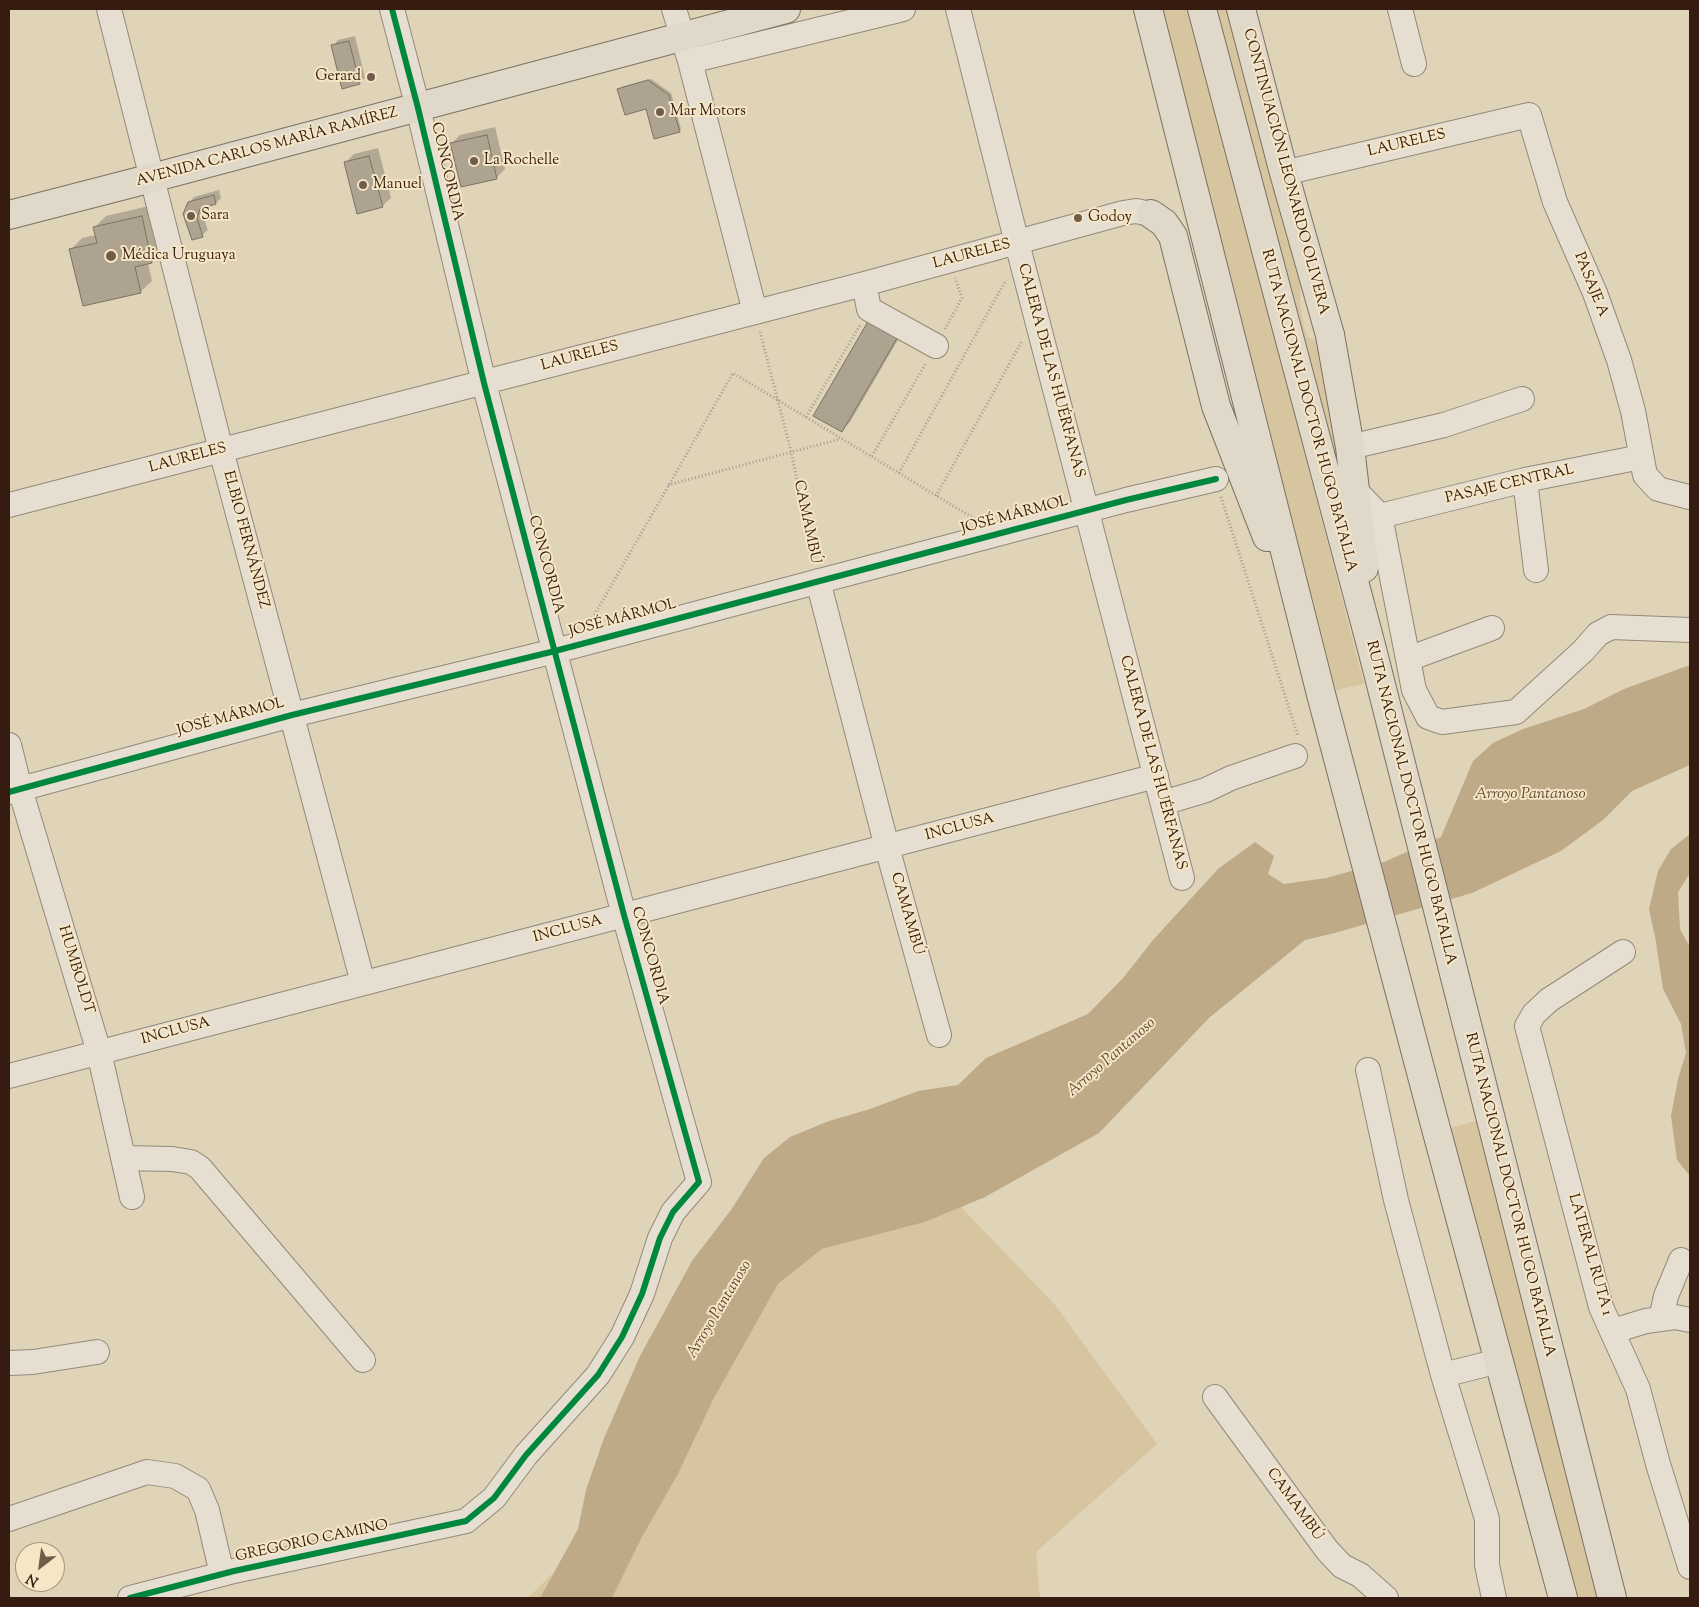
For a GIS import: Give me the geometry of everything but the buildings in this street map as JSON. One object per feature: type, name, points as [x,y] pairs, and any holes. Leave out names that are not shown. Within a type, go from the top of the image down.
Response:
[{"type":"main road","name":"AVENIDA CARLOS MARÍA RAMÍREZ","points":[[9,215],[418,108],[681,25],[786,9]]},
{"type":"main road","points":[[1148,9],[1322,698],[1563,1598]]},
{"type":"main road","name":"RUTA NACIONAL DOCTOR HUGO BATALLA","points":[[1202,9],[1372,649],[1612,1598]]},
{"type":"main road","name":"CONTINUACIÓN LEONARDO OLIVERA","points":[[1241,9],[1284,173],[1330,335],[1350,447],[1372,649]]},
{"type":"main road","points":[[1151,214],[1164,223],[1173,236],[1216,406],[1265,531],[1316,670]]},
{"type":"street","name":"ELBIO FERNÁNDEZ","points":[[110,9],[221,450],[363,983]]},
{"type":"street","name":"CONCORDIA","points":[[392,9],[418,108],[484,382],[624,915],[699,1182]]},
{"type":"street","name":"AVENIDA CARLOS MARÍA RAMÍREZ","points":[[681,25],[903,9]]},
{"type":"street","name":"CALERA DE LAS HUÉRFANAS","points":[[958,9],[1018,249],[1182,878]]},
{"type":"street","points":[[1400,9],[1414,64]]},
{"type":"street","points":[[681,25],[755,312]]},
{"type":"street","name":"LAURELES","points":[[1284,173],[1529,115]]},
{"type":"street","name":"PASAJE A","points":[[1529,115],[1555,202],[1594,293],[1619,360],[1634,410],[1640,457],[1645,475],[1658,489],[1689,497]]},
{"type":"street","name":"LAURELES","points":[[9,506],[864,284],[1018,249],[1123,213],[1136,211],[1151,214]]},
{"type":"street","points":[[864,284],[869,309],[936,346]]},
{"type":"street","points":[[1350,447],[1444,425],[1522,399]]},
{"type":"street","name":"PASAJE CENTRAL","points":[[1380,516],[1525,480],[1640,457]]},
{"type":"street","name":"JOSÉ MÁRMOL","points":[[14,790],[292,715],[555,651],[1086,510],[1216,480]]},
{"type":"street","points":[[1525,480],[1536,570]]},
{"type":"street","points":[[1355,490],[1380,516],[1414,690],[1428,717],[1442,722],[1516,712],[1583,651],[1598,634],[1611,627],[1690,630]]},
{"type":"street","name":"CAMAMBÚ","points":[[818,581],[886,847],[939,1035]]},
{"type":"street","points":[[1408,659],[1492,628]]},
{"type":"street","name":"HUMBOLDT","points":[[9,745],[14,790],[99,1052],[132,1197]]},
{"type":"street","points":[[1163,803],[1206,790],[1238,776],[1296,756]]},
{"type":"street","name":"INCLUSA","points":[[9,1076],[1156,776]]},
{"type":"street","name":"LATERAL RUTA 1","points":[[1623,952],[1550,1000],[1534,1014],[1527,1026],[1601,1307],[1638,1389],[1658,1464],[1690,1567]]},
{"type":"street","points":[[1368,1070],[1396,1200],[1443,1375],[1487,1519],[1487,1565],[1494,1598]]},
{"type":"street","points":[[123,1158],[172,1159],[191,1162],[200,1168],[363,1360]]},
{"type":"street","name":"GREGORIO CAMINO","points":[[130,1598],[222,1574],[466,1521],[494,1498],[526,1455],[598,1375],[626,1328],[642,1294],[660,1238],[673,1212],[699,1182]]},
{"type":"street","points":[[1661,1319],[1666,1296],[1681,1260]]},
{"type":"street","points":[[1613,1331],[1646,1321],[1674,1317],[1690,1320]]},
{"type":"street","points":[[9,1363],[33,1362],[97,1352]]},
{"type":"street","points":[[1443,1375],[1499,1361]]},
{"type":"street","name":"CAMAMBÚ","points":[[1215,1397],[1327,1550],[1342,1566],[1360,1575],[1386,1598]]},
{"type":"street","points":[[9,1519],[147,1472],[175,1476],[198,1490],[207,1510],[222,1574]]},
{"type":"path","points":[[898,473],[1018,249]]},
{"type":"path","points":[[806,417],[869,309]]},
{"type":"path","points":[[936,496],[1036,316]]},
{"type":"path","points":[[578,644],[733,373],[1000,534]]},
{"type":"path","points":[[668,485],[840,438]]},
{"type":"path","points":[[1216,480],[1300,740],[1296,756]]},
{"type":"shaded area","points":[[1160,9],[1190,9],[1364,684],[1336,690]]},
{"type":"shaded area","points":[[1215,9],[1231,9],[1301,279],[1300,305],[1305,331],[1309,338],[1314,340],[1322,339],[1350,531]]},
{"type":"shaded area","points":[[1478,1120],[1601,1598],[1572,1598],[1451,1128]]},
{"type":"shaded area","points":[[961,1207],[1055,1305],[1157,1444],[1036,1552],[1040,1598],[612,1598],[642,1537],[678,1474],[713,1400],[778,1284],[822,1249],[925,1222]]},
{"type":"shaded area","points":[[555,1571],[540,1598],[528,1598]]},
{"type":"water","name":"Arroyo Pantanoso","points":[[1690,665],[1690,765],[1632,791],[1603,820],[1561,851],[1472,893],[1305,940],[1210,1017],[1099,1133],[985,1197],[925,1222],[822,1249],[778,1284],[713,1400],[678,1474],[642,1537],[612,1598],[540,1598],[578,1529],[586,1490],[604,1438],[640,1356],[692,1261],[731,1210],[764,1158],[790,1137],[829,1121],[870,1109],[918,1091],[958,1085],[986,1058],[1088,1014],[1124,977],[1153,940],[1218,869],[1255,842],[1274,856],[1268,874],[1284,884],[1326,878],[1384,862],[1441,837],[1473,761],[1493,743],[1523,729],[1584,709],[1624,689]]},
{"type":"water","points":[[1690,834],[1690,873],[1678,892],[1680,929],[1690,947],[1690,1176],[1677,1160],[1671,1116],[1678,1079],[1686,1053],[1681,1024],[1663,989],[1649,909],[1658,871],[1671,849]]},
{"type":"cycle path","points":[[130,1598],[234,1571],[466,1521],[494,1498],[526,1455],[598,1375],[622,1337],[642,1294],[660,1238],[673,1212],[699,1182],[624,915],[484,383],[418,108],[392,9]]},
{"type":"cycle path","points":[[9,792],[292,715],[555,651],[1126,500],[1216,479]]},
{"type":"place","name":"Gerard","points":[[371,77]]},
{"type":"place","name":"Mar Motors","points":[[660,112]]},
{"type":"place","name":"La Rochelle","points":[[474,161]]},
{"type":"place","name":"Manuel","points":[[363,185]]},
{"type":"place","name":"Sara","points":[[191,216]]},
{"type":"place","name":"Godoy","points":[[1078,218]]},
{"type":"place","name":"Médica Uruguaya","points":[[111,256]]}]
